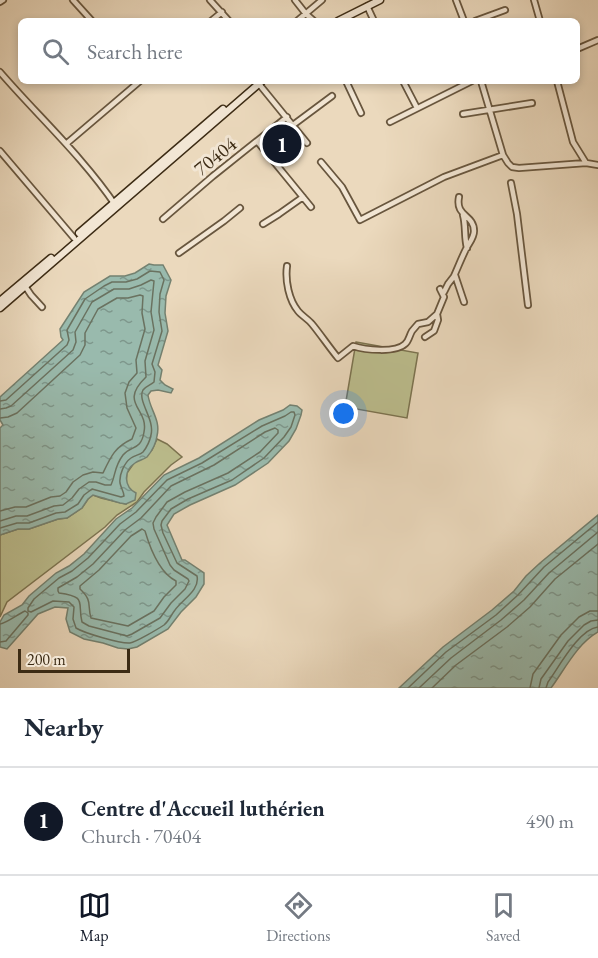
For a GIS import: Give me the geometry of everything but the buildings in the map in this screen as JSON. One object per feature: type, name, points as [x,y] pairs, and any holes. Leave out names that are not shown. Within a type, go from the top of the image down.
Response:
[{"type":"main road","points":[[337,18],[380,0]]},
{"type":"main road","points":[[343,18],[369,3]]},
{"type":"main road","points":[[0,301],[257,84]]},
{"type":"main road","points":[[0,308],[115,204]]},
{"type":"street","points":[[73,0],[89,18]]},
{"type":"street","points":[[210,0],[227,18]]},
{"type":"street","points":[[295,0],[311,18]]},
{"type":"street","points":[[301,18],[322,0]]},
{"type":"street","points":[[456,0],[463,18]]},
{"type":"street","points":[[534,0],[539,18]]},
{"type":"street","points":[[369,3],[373,18]]},
{"type":"street","points":[[483,18],[505,10]]},
{"type":"street","points":[[215,18],[222,12]]},
{"type":"street","points":[[580,48],[598,40]]},
{"type":"street","points":[[0,72],[66,144],[115,204]]},
{"type":"street","points":[[66,144],[136,84]]},
{"type":"street","points":[[261,84],[307,143]]},
{"type":"street","points":[[347,84],[361,113]]},
{"type":"street","points":[[405,84],[417,108]]},
{"type":"street","points":[[390,122],[466,84]]},
{"type":"street","points":[[482,84],[503,155],[512,167],[586,163],[598,165]]},
{"type":"street","points":[[558,84],[573,142],[586,163]]},
{"type":"street","points":[[293,125],[332,96]]},
{"type":"street","points":[[463,114],[532,103]]},
{"type":"street","name":"70404","points":[[163,219],[287,117]]},
{"type":"street","points":[[257,141],[312,207]]},
{"type":"street","points":[[0,151],[74,238]]},
{"type":"street","points":[[321,162],[342,188],[360,220],[444,177],[503,155]]},
{"type":"street","points":[[511,183],[528,305]]},
{"type":"street","points":[[263,224],[303,198]]},
{"type":"street","points":[[459,198],[458,205],[464,219],[464,239],[467,248]]},
{"type":"street","points":[[179,253],[240,208]]},
{"type":"street","points":[[287,266],[291,300],[338,358],[353,346],[365,350],[387,350],[404,346],[418,324],[428,322],[437,314],[444,297],[442,291],[454,276],[473,235],[472,222],[462,213]]},
{"type":"street","points":[[454,276],[464,302]]},
{"type":"street","points":[[25,286],[42,307]]},
{"type":"street","points":[[425,338],[434,331],[438,320],[437,314]]},
{"type":"green space","points":[[356,342],[418,353],[407,418],[345,407]]},
{"type":"green space","points":[[157,439],[182,457],[144,492],[137,502],[117,515],[105,527],[7,602],[0,617],[0,535],[67,518],[82,508],[93,495],[126,504],[129,490],[126,483],[127,473],[134,463],[152,450]]},
{"type":"water","points":[[149,264],[163,265],[171,280],[166,296],[165,313],[168,331],[158,365],[162,370],[160,380],[173,389],[171,393],[158,390],[151,391],[148,395],[158,430],[155,444],[149,455],[136,462],[128,470],[126,479],[129,487],[136,493],[135,500],[126,504],[93,495],[82,508],[67,518],[0,535],[0,428],[3,425],[0,420],[0,397],[63,340],[60,329],[84,292],[110,276],[135,273]]},
{"type":"water","points":[[290,405],[302,410],[296,429],[289,441],[268,463],[235,485],[174,514],[167,525],[182,560],[204,573],[204,584],[196,597],[168,629],[137,647],[118,648],[84,639],[70,632],[66,619],[68,608],[55,607],[38,614],[7,649],[0,647],[0,622],[4,615],[22,605],[56,573],[84,554],[116,519],[132,508],[164,475],[199,458],[259,420]]},
{"type":"water","points":[[598,515],[598,632],[578,650],[551,688],[399,688],[443,647],[514,591],[540,563]]},
{"type":"place","name":"Centre d'Accueil luthérien","points":[[282,144]]}]
